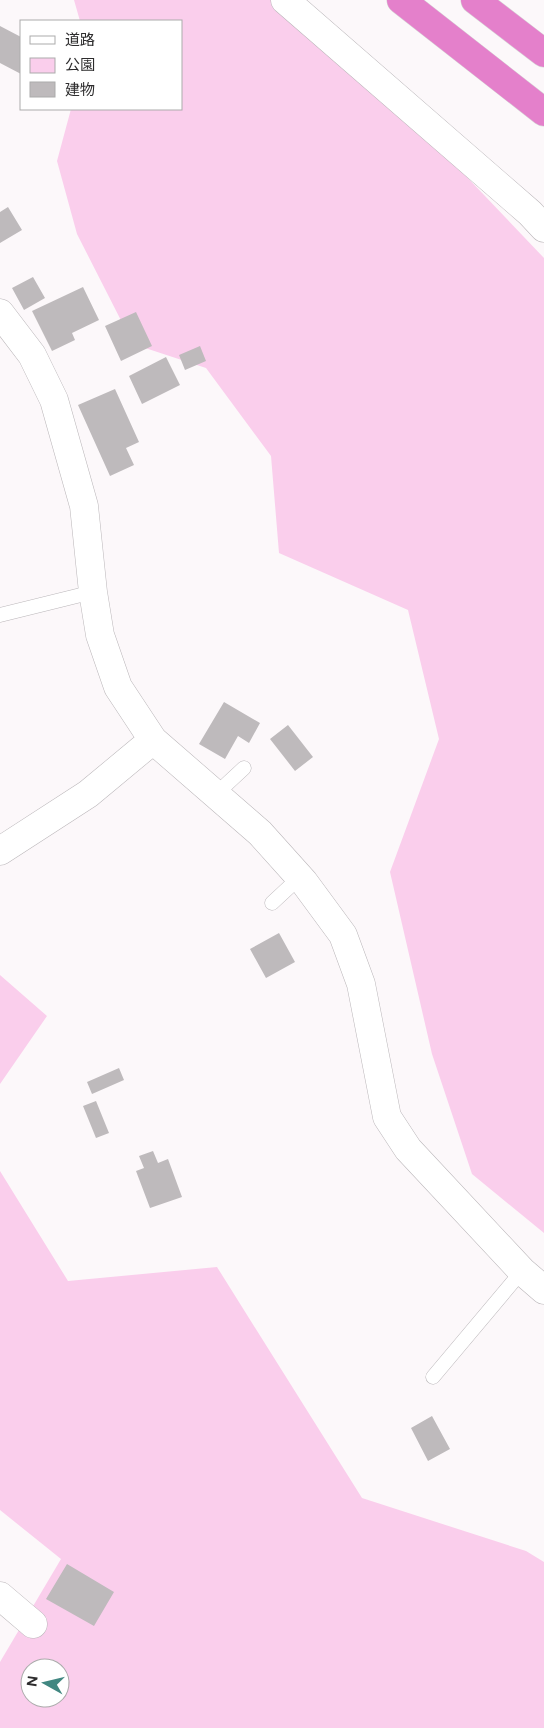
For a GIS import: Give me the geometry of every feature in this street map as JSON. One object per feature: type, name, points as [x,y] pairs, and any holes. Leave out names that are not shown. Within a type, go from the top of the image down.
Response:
[{"type":"highway","points":[[400,0],[544,112]]},
{"type":"highway","points":[[475,0],[544,53]]},
{"type":"street","points":[[286,0],[544,228]]},
{"type":"street","points":[[0,313],[32,355],[54,400],[84,506],[93,592],[100,635],[118,687],[153,740],[260,833],[300,877],[343,935],[360,984],[387,1117],[408,1149],[522,1271],[544,1290]]},
{"type":"street","points":[[0,851],[88,794],[153,740]]},
{"type":"street","points":[[0,1596],[33,1624]]},
{"type":"lane","points":[[0,615],[93,592]]},
{"type":"lane","points":[[216,794],[244,768]]},
{"type":"lane","points":[[272,903],[300,877]]},
{"type":"lane","points":[[433,1378],[522,1271]]},
{"type":"green space","points":[[74,0],[277,0],[360,65],[544,258],[544,1233],[472,1174],[432,1054],[390,872],[439,739],[408,610],[279,553],[271,456],[206,368],[133,344],[77,234],[57,161],[71,110],[182,110],[182,20],[80,20]]},
{"type":"green space","points":[[0,975],[47,1016],[0,1084]]},
{"type":"green space","points":[[0,1171],[68,1281],[217,1267],[362,1498],[526,1551],[544,1562],[544,1728],[0,1728],[0,1662],[61,1559],[0,1510]]},
{"type":"building","points":[[0,26],[20,36],[20,73],[0,63]]},
{"type":"building","points":[[8,207],[22,230],[0,243],[0,212]]},
{"type":"building","points":[[33,277],[45,298],[24,310],[12,288]]},
{"type":"building","points":[[83,287],[99,320],[72,333],[75,340],[52,351],[32,311]]},
{"type":"building","points":[[136,312],[152,346],[121,361],[105,326]]},
{"type":"building","points":[[200,346],[206,361],[185,370],[179,355]]},
{"type":"building","points":[[166,357],[180,385],[142,404],[129,376]]},
{"type":"building","points":[[115,389],[139,442],[126,448],[134,465],[110,476],[78,405]]},
{"type":"building","points":[[224,702],[260,723],[249,743],[238,736],[225,759],[199,744]]},
{"type":"building","points":[[288,725],[313,757],[295,771],[270,739]]},
{"type":"building","points":[[279,933],[295,962],[266,978],[250,949]]},
{"type":"building","points":[[119,1068],[124,1080],[92,1094],[87,1082]]},
{"type":"building","points":[[96,1101],[109,1133],[96,1138],[83,1106]]},
{"type":"building","points":[[153,1151],[158,1163],[168,1159],[182,1197],[150,1208],[136,1171],[144,1168],[139,1156]]},
{"type":"building","points":[[432,1416],[450,1449],[428,1461],[411,1428]]},
{"type":"building","points":[[67,1564],[114,1592],[94,1626],[46,1599]]}]
